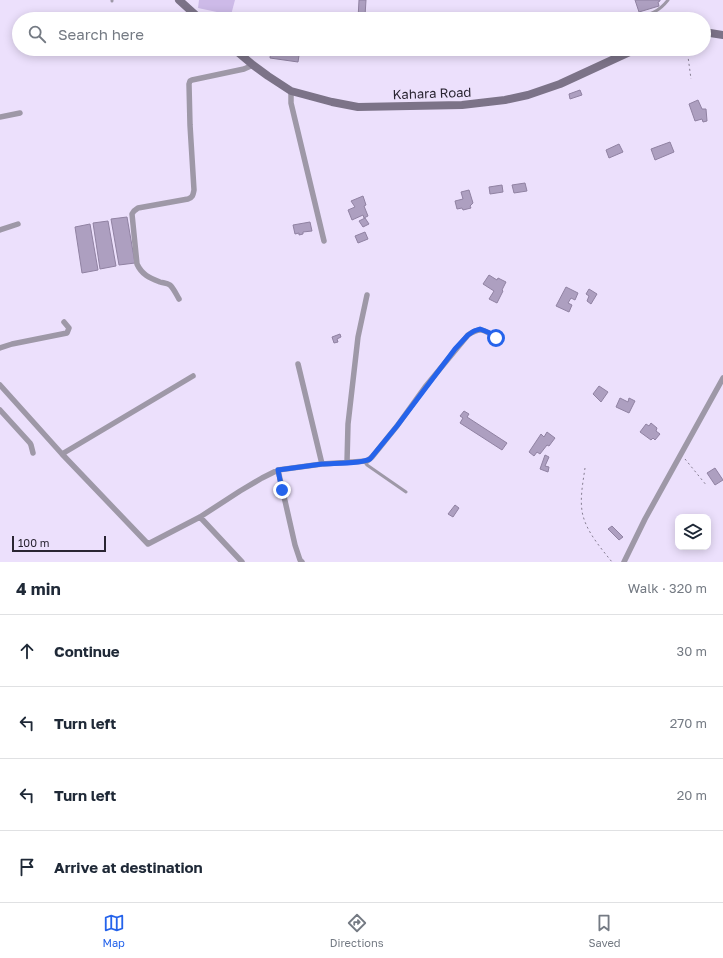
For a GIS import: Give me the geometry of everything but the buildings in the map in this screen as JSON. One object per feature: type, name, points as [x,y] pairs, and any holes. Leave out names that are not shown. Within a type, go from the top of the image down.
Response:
[{"type":"street","points":[[179,0],[192,12]]},
{"type":"street","points":[[711,33],[723,35]]},
{"type":"street","name":"Kahara Road","points":[[242,56],[268,76],[291,90],[332,102],[358,107],[462,105],[505,100],[528,95],[560,84],[621,56]]},
{"type":"street","points":[[179,299],[174,289],[170,286],[148,277],[139,269],[132,214],[138,208],[188,199],[193,195],[190,82],[192,80],[244,69],[253,65]]},
{"type":"street","points":[[291,90],[292,104],[324,241]]},
{"type":"street","points":[[0,117],[20,113]]},
{"type":"street","points":[[0,230],[18,224]]},
{"type":"street","points":[[347,462],[348,424],[358,337],[367,295]]},
{"type":"street","points":[[0,348],[12,344],[67,333],[69,328],[64,322]]},
{"type":"street","points":[[0,385],[62,454],[148,544],[200,517],[240,491],[278,470],[322,464],[367,461],[397,426],[446,360],[468,335],[480,329],[490,333],[496,338]]},
{"type":"street","points":[[298,364],[322,464]]},
{"type":"street","points":[[62,454],[193,376]]},
{"type":"street","points":[[624,562],[649,513],[723,378]]},
{"type":"street","points":[[0,410],[32,445],[32,453]]},
{"type":"street","points":[[278,470],[295,545],[302,562]]},
{"type":"street","points":[[200,517],[242,562]]},
{"type":"lane","points":[[655,12],[663,7],[668,0]]},
{"type":"lane","points":[[364,461],[367,465],[406,492]]},
{"type":"path","points":[[688,56],[691,79]]},
{"type":"path","points":[[681,454],[707,486]]},
{"type":"path","points":[[585,468],[582,488],[582,511],[587,528],[612,562]]},
{"type":"shaded area","points":[[199,0],[235,0],[232,12],[217,12],[198,8]]},
{"type":"route","points":[[282,490],[278,470],[322,464],[359,462],[370,459],[455,349],[468,335],[480,329],[490,333],[496,338]]}]
